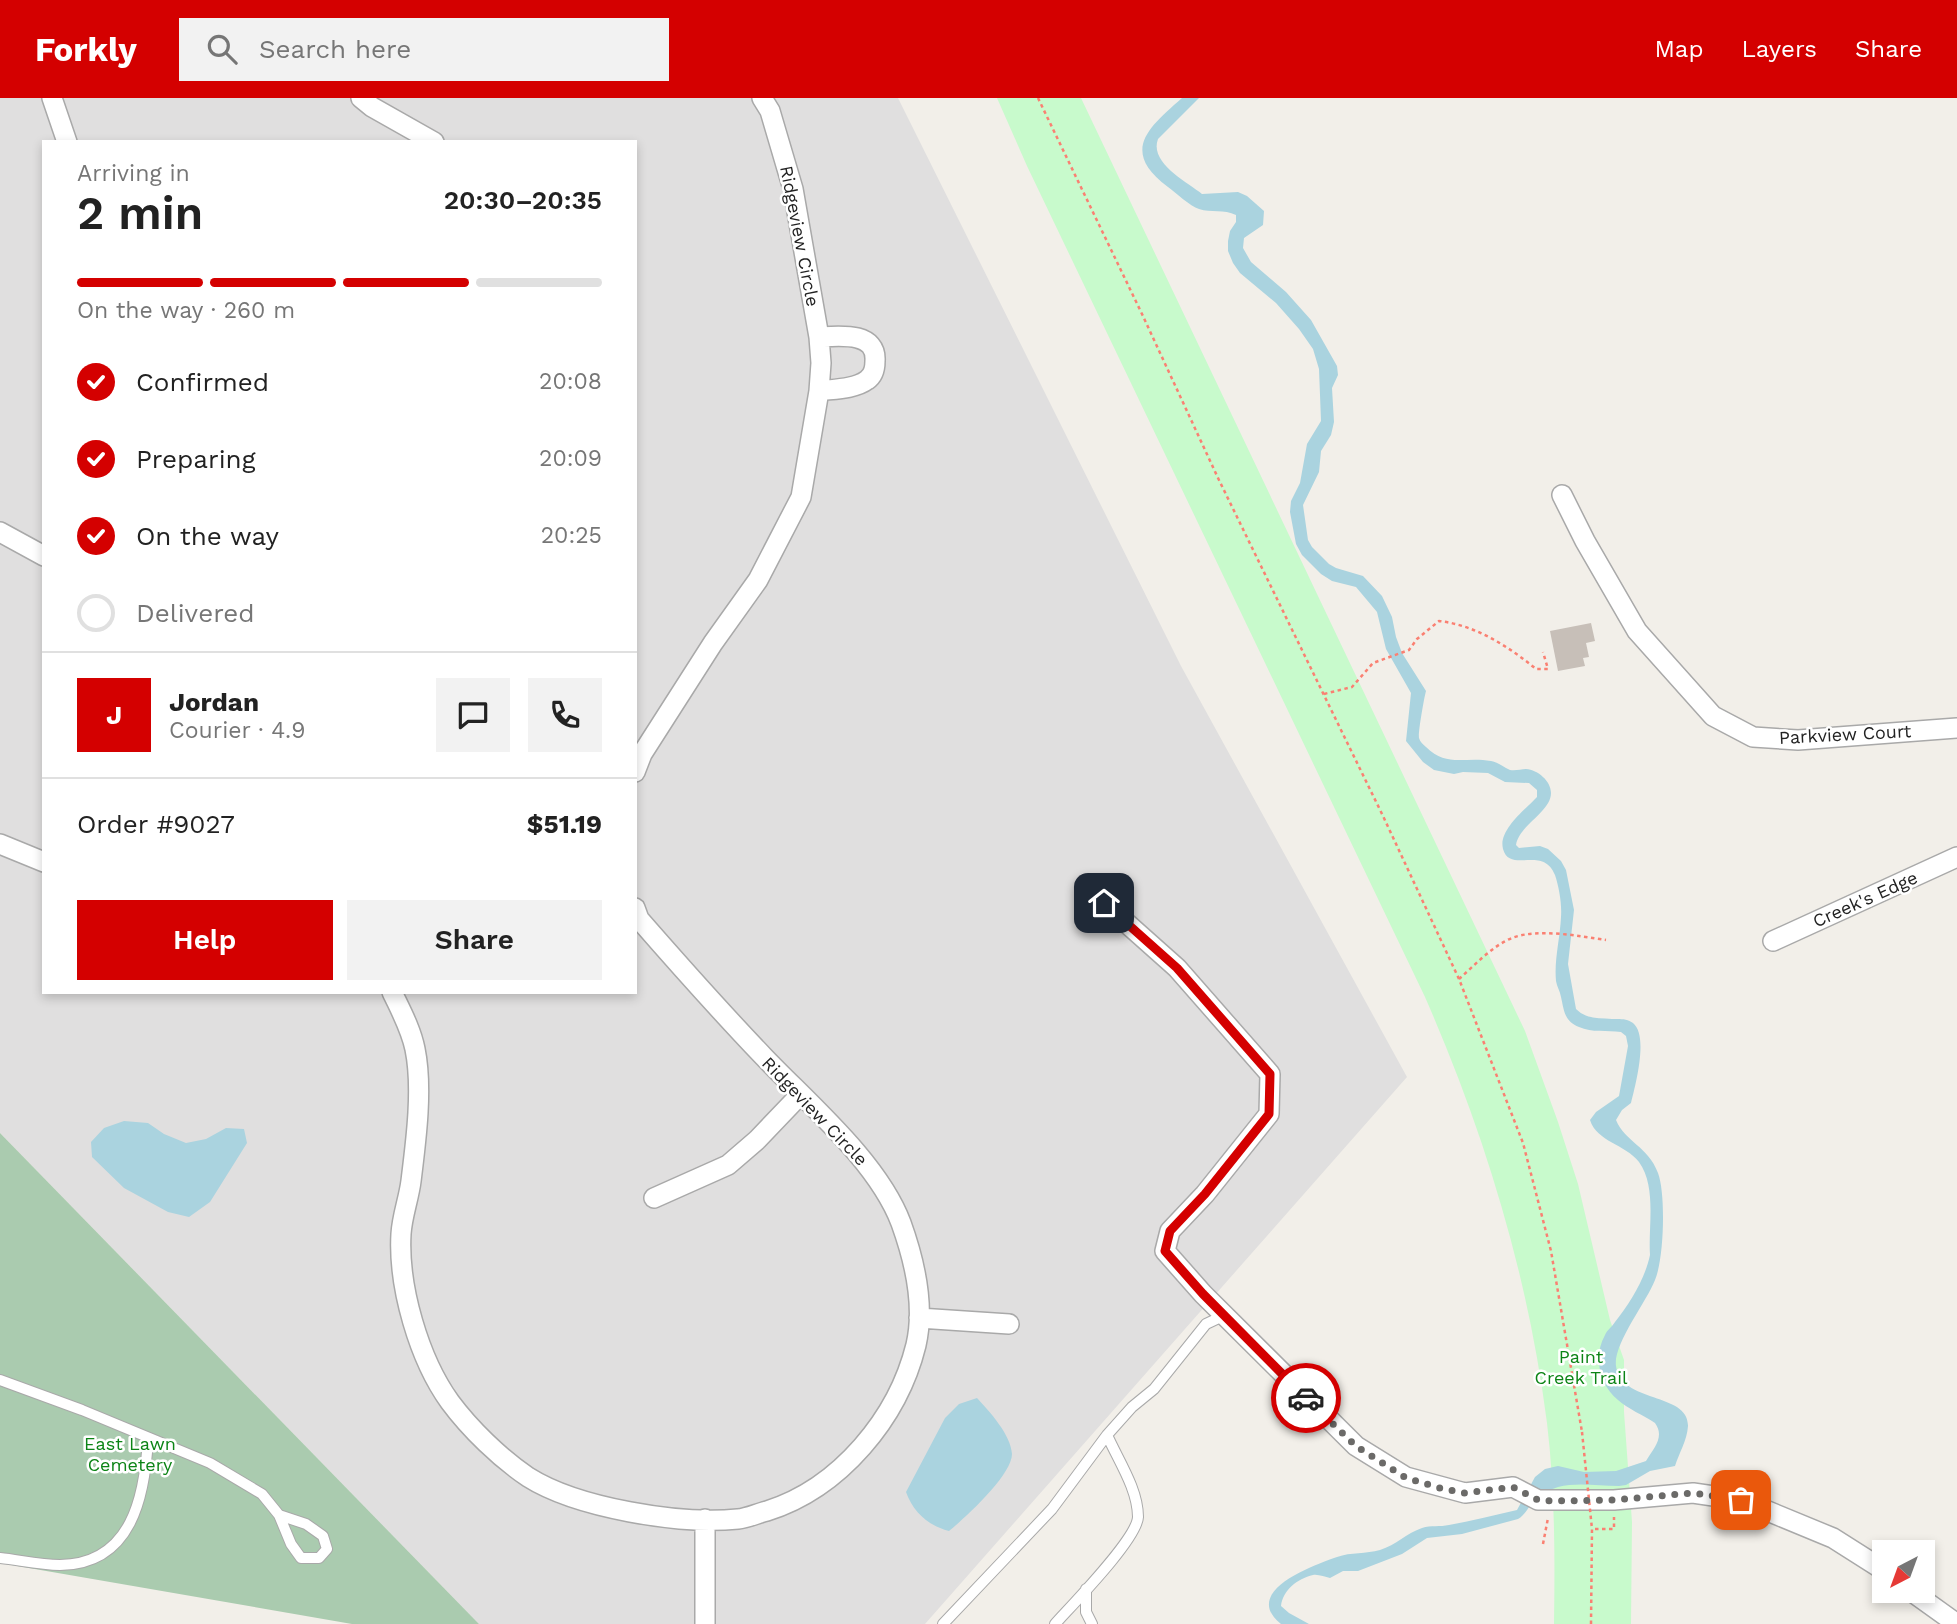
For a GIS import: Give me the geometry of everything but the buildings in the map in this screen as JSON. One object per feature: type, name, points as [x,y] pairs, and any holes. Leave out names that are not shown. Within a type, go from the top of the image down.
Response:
[{"type":"street","points":[[52,98],[65,140]]},
{"type":"street","points":[[361,98],[430,140]]},
{"type":"street","name":"Ridgeview Circle","points":[[637,767],[642,754],[713,643],[758,579],[801,498],[819,391],[819,337],[793,189],[770,111],[762,98]]},
{"type":"street","points":[[819,337],[856,336],[869,343],[876,355],[875,369],[868,379],[853,386],[819,391]]},
{"type":"street","name":"Parkview Court","points":[[1562,495],[1636,631],[1713,716],[1752,737],[1798,740],[1957,728]]},
{"type":"street","points":[[0,532],[42,555]]},
{"type":"street","points":[[2,850],[42,861]]},
{"type":"street","name":"Creek's Edge","points":[[1773,941],[1957,857]]},
{"type":"street","points":[[1086,887],[1177,968],[1270,1074],[1269,1114],[1205,1194],[1170,1231],[1165,1251],[1356,1446],[1406,1478],[1465,1493],[1513,1487],[1538,1500],[1552,1501],[1614,1500],[1693,1493],[1741,1500],[1833,1538],[1872,1564]]},
{"type":"street","name":"Ridgeview Circle","points":[[393,994],[406,1020],[415,1051],[418,1095],[411,1182],[401,1234],[404,1276],[411,1321],[430,1370],[451,1403],[475,1430],[528,1477],[570,1497],[606,1507],[673,1518],[740,1519],[788,1504],[842,1468],[879,1427],[898,1392],[915,1345],[919,1318],[915,1276],[900,1221],[871,1170],[706,997],[637,914]]},
{"type":"street","points":[[654,1198],[728,1165],[757,1140],[800,1095]]},
{"type":"street","points":[[919,1318],[1009,1324]]},
{"type":"street","points":[[705,1518],[705,1624]]},
{"type":"street","points":[[1928,1603],[1957,1624]]},
{"type":"lane","points":[[943,1624],[1052,1509],[1107,1435],[1132,1407],[1154,1389],[1206,1324],[1225,1315]]},
{"type":"lane","points":[[0,1380],[210,1463],[262,1494],[278,1515],[291,1544],[301,1558],[319,1558],[327,1549],[323,1536],[306,1524],[278,1515]]},
{"type":"lane","points":[[1055,1624],[1118,1552],[1138,1520],[1136,1502],[1107,1435]]},
{"type":"lane","points":[[0,1558],[61,1565],[101,1557],[127,1532],[146,1469],[148,1438]]},
{"type":"lane","points":[[1086,1589],[1086,1612],[1092,1624]]},
{"type":"path","points":[[1038,98],[1459,979],[1524,1143],[1551,1251],[1582,1432],[1592,1530],[1591,1624]]},
{"type":"path","points":[[1323,694],[1352,687],[1373,663],[1409,650],[1417,639],[1439,621],[1473,629],[1517,654],[1535,669],[1548,669],[1543,652]]},
{"type":"path","points":[[1459,979],[1489,952],[1513,938],[1546,933],[1606,940]]},
{"type":"path","points":[[1543,1544],[1552,1501]]},
{"type":"path","points":[[1592,1530],[1614,1529]]},
{"type":"shaded area","points":[[0,98],[898,98],[1181,666],[1407,1077],[925,1624],[479,1624],[0,1133]]},
{"type":"green space","name":"Paint Creek Trail","points":[[997,98],[1081,98],[1525,1031],[1578,1184],[1610,1320],[1624,1360],[1624,1412],[1632,1522],[1631,1624],[1554,1624],[1552,1473],[1539,1368],[1516,1259],[1467,1101],[1425,997],[1027,166]]},
{"type":"green space","name":"East Lawn Cemetery","points":[[0,1133],[479,1624],[352,1624],[0,1563]]},
{"type":"water","points":[[1182,98],[1199,98],[1158,139],[1159,156],[1171,171],[1202,194],[1238,192],[1264,211],[1263,225],[1244,238],[1243,248],[1251,262],[1286,292],[1311,320],[1337,366],[1338,375],[1332,388],[1334,422],[1331,435],[1321,451],[1319,472],[1303,505],[1308,540],[1329,564],[1363,576],[1382,596],[1392,617],[1402,653],[1426,691],[1419,735],[1423,744],[1434,753],[1449,759],[1491,761],[1510,770],[1535,771],[1549,784],[1550,800],[1523,831],[1516,845],[1519,848],[1540,846],[1548,849],[1566,870],[1574,910],[1568,964],[1576,1009],[1592,1017],[1628,1020],[1638,1029],[1640,1050],[1633,1095],[1631,1103],[1622,1110],[1616,1120],[1625,1134],[1654,1164],[1661,1183],[1662,1242],[1658,1270],[1651,1289],[1620,1347],[1616,1366],[1629,1387],[1678,1408],[1685,1415],[1688,1426],[1675,1466],[1650,1471],[1626,1485],[1576,1484],[1556,1488],[1537,1498],[1518,1519],[1462,1534],[1427,1538],[1402,1554],[1358,1571],[1343,1571],[1330,1578],[1315,1575],[1302,1579],[1288,1590],[1281,1606],[1309,1624],[1281,1624],[1271,1612],[1269,1601],[1274,1591],[1297,1574],[1342,1555],[1380,1550],[1422,1528],[1517,1510],[1535,1477],[1545,1469],[1558,1466],[1584,1472],[1616,1471],[1646,1461],[1659,1438],[1658,1428],[1655,1423],[1611,1394],[1602,1378],[1599,1352],[1606,1333],[1631,1299],[1648,1264],[1650,1195],[1645,1172],[1639,1162],[1599,1133],[1590,1120],[1596,1112],[1619,1096],[1628,1046],[1626,1036],[1621,1032],[1584,1029],[1574,1025],[1568,1018],[1556,981],[1561,912],[1555,875],[1550,866],[1543,862],[1512,859],[1503,849],[1509,827],[1537,797],[1537,790],[1529,783],[1505,782],[1488,773],[1454,774],[1434,770],[1423,762],[1406,741],[1411,693],[1386,649],[1377,612],[1356,587],[1332,581],[1321,574],[1302,555],[1296,544],[1290,512],[1291,501],[1300,483],[1307,444],[1321,421],[1319,369],[1313,349],[1299,329],[1276,303],[1240,273],[1233,263],[1228,251],[1228,241],[1236,215],[1195,207],[1153,174],[1145,162],[1142,151],[1144,140],[1159,120]]},
{"type":"water","points":[[124,1121],[148,1123],[164,1134],[186,1143],[206,1139],[226,1128],[244,1129],[247,1143],[210,1202],[189,1217],[168,1212],[124,1188],[92,1157],[91,1142],[104,1128]]},
{"type":"water","points":[[977,1398],[1004,1432],[1012,1454],[1010,1463],[996,1484],[949,1531],[935,1526],[923,1517],[906,1492],[945,1418],[959,1404]]},
{"type":"way so far","points":[[1306,1398],[1356,1446],[1406,1478],[1440,1488],[1465,1493],[1513,1487],[1538,1500],[1552,1501],[1614,1500],[1693,1493],[1741,1500]]},
{"type":"route","points":[[1104,903],[1177,968],[1270,1074],[1269,1114],[1205,1194],[1170,1231],[1165,1251],[1203,1294],[1306,1398]]}]
